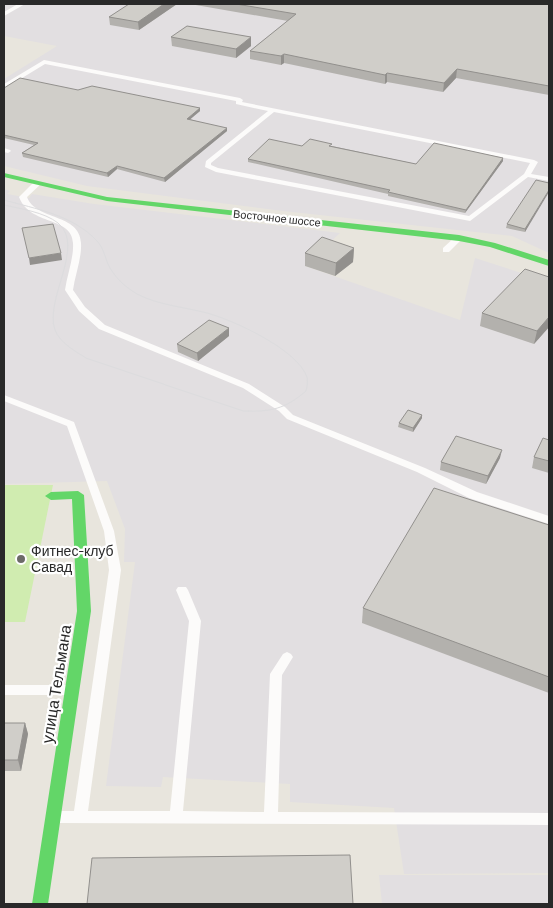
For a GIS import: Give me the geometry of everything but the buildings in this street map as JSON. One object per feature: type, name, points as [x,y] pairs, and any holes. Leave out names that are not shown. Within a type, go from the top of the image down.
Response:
[{"type":"main road","name":"Восточное шоссе","points":[[4,175],[107,199],[459,238],[492,245],[549,263]]},
{"type":"main road","name":"улица Тельмана","points":[[40,904],[84,611],[78,495],[51,496]]},
{"type":"lane","points":[[4,14],[22,4]]},
{"type":"lane","points":[[4,87],[44,62],[240,100],[238,103],[534,162],[527,175],[470,218],[216,170],[207,166],[208,162],[273,110]]},
{"type":"lane","points":[[527,175],[549,179]]},
{"type":"lane","points":[[38,183],[23,197],[24,202],[28,210],[65,222],[72,230],[77,240],[69,290],[82,309],[102,327],[246,386],[282,409],[290,417],[421,470],[472,495],[549,520]]},
{"type":"lane","points":[[446,250],[459,238]]},
{"type":"lane","points":[[4,398],[71,424],[109,531],[114,570],[80,817]]},
{"type":"lane","points":[[176,818],[195,620],[182,590]]},
{"type":"lane","points":[[271,819],[276,674],[287,657]]},
{"type":"lane","points":[[4,690],[72,690]]},
{"type":"lane","points":[[53,817],[549,819]]},
{"type":"shaded area","points":[[4,4],[549,4],[549,253],[512,236],[283,211],[87,186],[4,166],[4,79],[57,46],[4,36]]},
{"type":"shaded area","points":[[4,189],[10,191],[7,194],[29,198],[32,194],[94,204],[340,233],[305,266],[460,320],[475,258],[549,282],[549,873],[404,874],[394,808],[290,802],[290,784],[163,777],[161,787],[106,786],[135,562],[124,562],[125,529],[107,481],[4,484]]},
{"type":"shaded area","points":[[379,875],[549,875],[549,904],[382,904]]},
{"type":"green space","name":"Фитнес-клуб Савад","points":[[4,485],[53,485],[25,622],[4,622]]},
{"type":"tram line","points":[[4,200],[54,214],[87,232],[101,246],[110,269],[124,285],[137,294],[145,298],[207,313],[232,322],[278,346],[301,366],[307,377],[306,391],[284,406],[262,411],[243,411],[86,358],[64,343],[55,330],[53,317],[55,303],[68,245],[65,233],[58,223],[46,216],[4,205]]},
{"type":"traffic: fast","points":[[4,175],[107,199],[459,238],[492,245],[549,263]]},
{"type":"traffic: fast","points":[[40,904],[84,611],[78,495],[51,496]]},
{"type":"place","name":"Фитнес-клуб Савад","points":[[21,559]]}]
